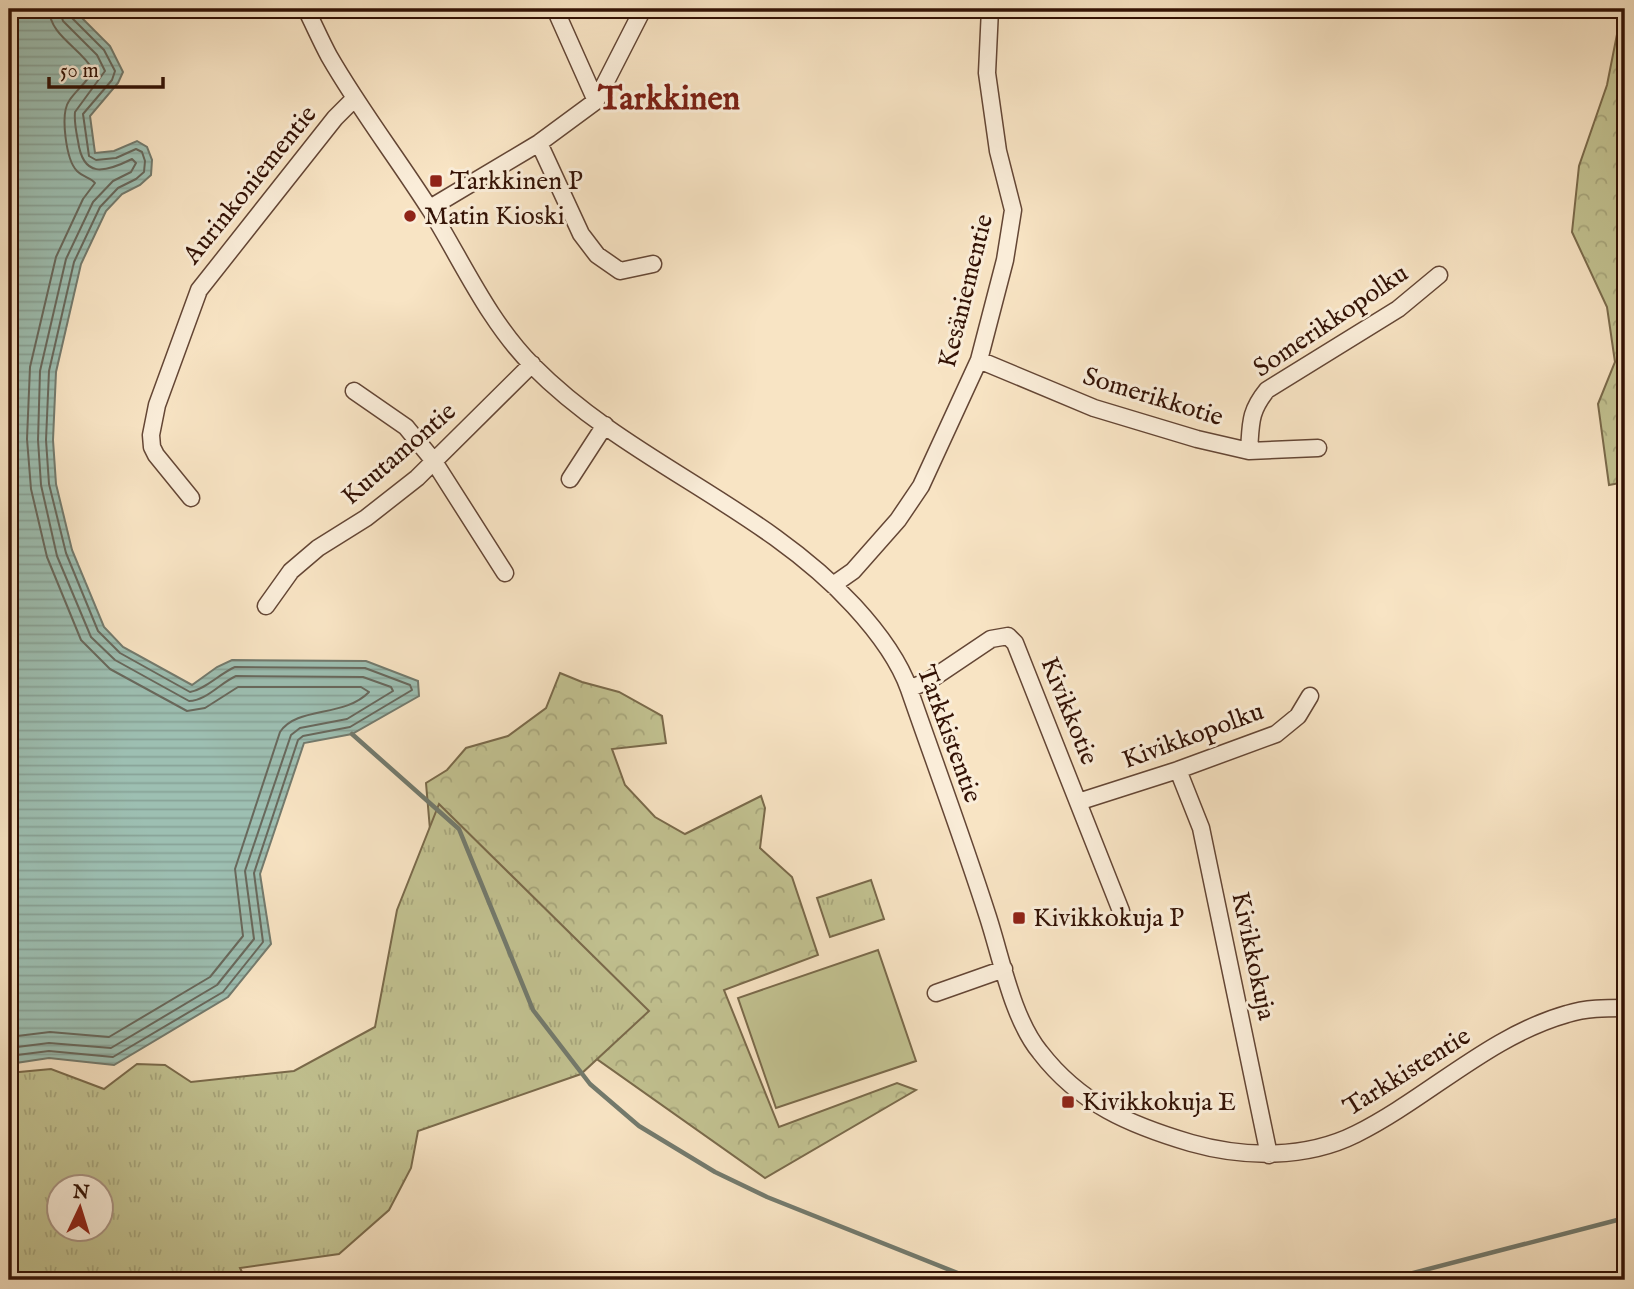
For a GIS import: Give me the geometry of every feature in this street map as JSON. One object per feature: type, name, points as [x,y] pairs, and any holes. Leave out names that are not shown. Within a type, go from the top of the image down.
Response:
[{"type":"street","name":"Tarkkistentie","points":[[306,9],[355,98],[430,208],[480,294],[531,365],[605,425],[758,524],[799,554],[871,624],[903,671],[988,916],[1003,969],[1026,1029],[1038,1051],[1073,1088],[1107,1112],[1152,1131],[1216,1150],[1269,1155],[1308,1150],[1354,1135],[1393,1113],[1494,1047],[1543,1024],[1568,1013],[1625,1008]]},
{"type":"street","points":[[555,9],[596,101]]},
{"type":"street","points":[[430,208],[539,143],[596,101],[643,9]]},
{"type":"street","name":"Kesäniementie","points":[[834,586],[853,571],[898,520],[921,486],[979,360],[1005,260],[1013,210],[998,151],[987,73],[990,9]]},
{"type":"street","name":"Aurinkoniementie","points":[[191,498],[156,456],[151,435],[157,405],[199,290],[335,118],[355,98]]},
{"type":"street","points":[[539,143],[581,234],[597,255],[620,271],[653,264]]},
{"type":"street","name":"Somerikkopolku","points":[[1249,451],[1256,404],[1267,390],[1398,309],[1439,275]]},
{"type":"street","name":"Somerikkotie","points":[[979,360],[1094,408],[1196,439],[1249,451],[1318,448]]},
{"type":"street","name":"Kuutamontie","points":[[266,606],[291,571],[318,548],[366,518],[417,478],[531,365]]},
{"type":"street","points":[[354,391],[405,427],[433,460],[505,573]]},
{"type":"street","points":[[570,479],[605,425]]},
{"type":"street","name":"Kivikkotie","points":[[909,689],[930,680],[991,639],[1007,636],[1016,643],[1121,911]]},
{"type":"street","name":"Kivikkopolku","points":[[1078,802],[1178,770],[1276,734],[1298,716],[1310,696]]},
{"type":"street","name":"Kivikkokuja","points":[[1178,770],[1201,828],[1269,1155]]},
{"type":"street","points":[[936,993],[1003,969]]},
{"type":"green space","points":[[1622,9],[1625,9],[1625,482],[1609,485],[1598,404],[1615,362],[1607,307],[1572,232],[1579,166],[1607,85]]},
{"type":"green space","points":[[560,673],[619,692],[662,716],[666,743],[612,749],[625,785],[655,817],[685,834],[761,796],[765,808],[760,848],[792,877],[818,955],[724,990],[779,1127],[897,1083],[916,1090],[765,1178],[581,1048],[116,1237],[116,1174],[46,1174],[46,1244],[98,1244],[9,1280],[9,1080],[102,1100],[191,1094],[295,1080],[379,1032],[432,853],[426,783],[447,770],[466,748],[508,736],[546,708]]},
{"type":"green space","points":[[439,804],[649,1011],[581,1074],[418,1131],[411,1168],[389,1210],[339,1254],[240,1268],[246,1280],[9,1280],[9,1073],[51,1069],[104,1089],[137,1064],[165,1065],[191,1082],[294,1071],[375,1027],[397,910]]},
{"type":"green space","points":[[871,880],[884,919],[830,937],[817,898]]},
{"type":"green space","points":[[878,950],[916,1061],[776,1108],[738,998]]},
{"type":"water","points":[[9,9],[74,10],[110,46],[123,72],[118,83],[90,116],[95,153],[114,151],[137,141],[147,147],[152,160],[151,175],[140,185],[122,194],[106,211],[81,264],[56,372],[53,440],[56,484],[72,550],[104,627],[123,647],[192,685],[232,660],[366,661],[418,681],[419,696],[352,734],[304,743],[260,874],[271,944],[228,997],[114,1065],[49,1058],[9,1064]]},
{"type":"waterway","points":[[352,734],[459,829],[533,1010],[590,1084],[639,1126],[715,1172],[767,1197],[975,1280]]},
{"type":"waterway","points":[[1386,1280],[1625,1218]]},
{"type":"place","name":"Tarkkinen P","points":[[436,181]]},
{"type":"place","name":"Matin Kioski","points":[[410,216]]},
{"type":"place","name":"Kivikkokuja P","points":[[1019,918]]},
{"type":"place","name":"Kivikkokuja E","points":[[1068,1102]]},
{"type":"district","name":"Tarkkinen","points":[[669,100]]}]
